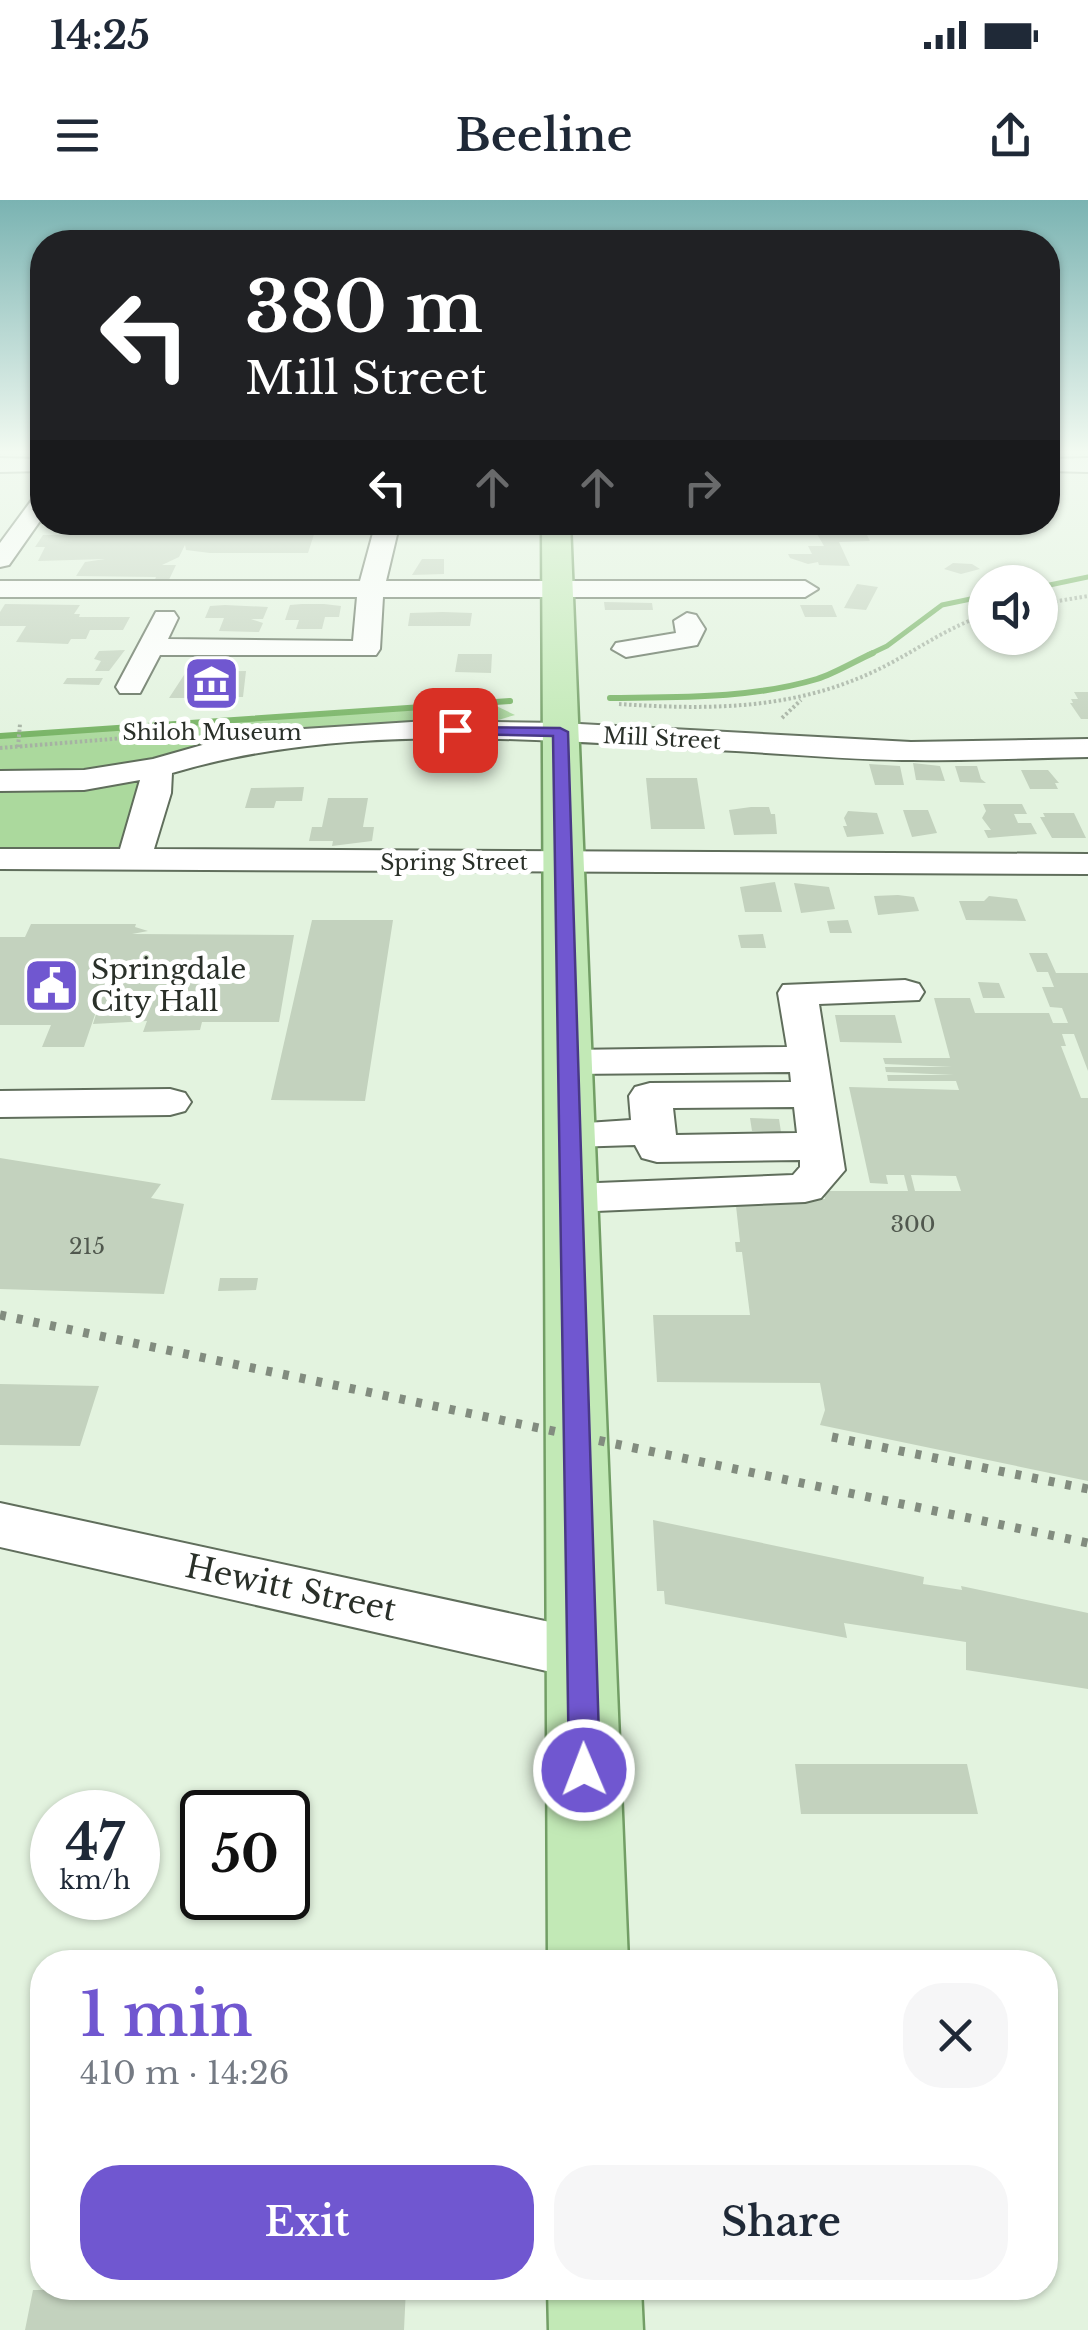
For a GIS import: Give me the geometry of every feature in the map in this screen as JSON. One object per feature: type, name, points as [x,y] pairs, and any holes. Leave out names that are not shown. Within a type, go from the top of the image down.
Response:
[{"type":"main road","points":[[557,548],[559,589],[575,622],[560,732],[588,1950]]},
{"type":"main road","points":[[595,2300],[596,2330]]},
{"type":"street","points":[[151,647],[366,649],[372,588],[382,548]]},
{"type":"street","points":[[0,589],[805,590]]},
{"type":"street","points":[[130,687],[179,589]]},
{"type":"street","points":[[628,635],[687,639],[692,629],[681,590]]},
{"type":"street","name":"Mill Street","points":[[0,780],[84,780],[157,768],[220,749],[273,740],[428,730],[560,732],[1084,755]]},
{"type":"street","points":[[134,860],[155,793],[157,768]]},
{"type":"street","name":"Spring Street","points":[[0,858],[1088,864]]},
{"type":"street","points":[[573,1198],[806,1188],[822,1170],[812,1077],[797,993],[905,992]]},
{"type":"street","points":[[570,1062],[812,1077]]},
{"type":"street","points":[[812,1077],[650,1096],[654,1132],[656,1148],[820,1146]]},
{"type":"street","points":[[0,1104],[170,1102]]},
{"type":"street","points":[[572,1134],[654,1132]]},
{"type":"street","name":"Hewitt Street","points":[[0,1525],[582,1654]]},
{"type":"path","points":[[1058,601],[1088,596]]},
{"type":"path","points":[[619,704],[726,711],[774,706],[871,673],[968,624]]},
{"type":"path","points":[[18,747],[20,724]]},
{"type":"green space","points":[[488,702],[515,715],[495,721],[426,722],[157,768],[134,859],[0,859],[0,737]]},
{"type":"building","points":[[44,548],[183,548],[179,557],[162,565],[176,565],[167,584],[153,584],[156,577],[76,576],[85,562],[105,559],[38,561]]},
{"type":"building","points":[[186,548],[309,548],[308,553]]},
{"type":"building","points":[[809,548],[842,548],[850,566],[808,564],[788,554],[812,554]]},
{"type":"building","points":[[422,559],[444,559],[444,574],[412,575]]},
{"type":"building","points":[[953,563],[974,565],[968,565],[968,572],[961,574],[944,569]]},
{"type":"building","points":[[857,584],[878,587],[866,610],[844,608]]},
{"type":"building","points":[[604,602],[652,603],[653,610],[605,610]]},
{"type":"building","points":[[5,604],[80,605],[74,614],[80,614],[79,617],[130,617],[123,630],[90,630],[86,639],[71,639],[68,644],[16,642],[26,626],[0,626],[0,612]]},
{"type":"building","points":[[290,605],[341,606],[339,617],[325,617],[322,629],[296,629],[299,620],[285,620]]},
{"type":"building","points":[[800,605],[832,605],[837,617],[805,617]]},
{"type":"building","points":[[210,606],[268,607],[263,619],[251,619],[263,623],[259,632],[219,631],[224,618],[205,618]]},
{"type":"building","points":[[410,613],[472,613],[470,626],[408,626]]},
{"type":"building","points":[[125,650],[109,671],[95,671],[101,661],[94,659],[99,651]]},
{"type":"building","points":[[458,654],[492,654],[491,673],[455,672]]},
{"type":"building","name":"Shiloh Museum","points":[[246,671],[243,697],[221,697],[224,688],[198,688],[194,698],[169,698],[186,672]]},
{"type":"building","points":[[67,678],[103,678],[99,685],[63,684]]},
{"type":"building","points":[[1074,692],[1088,692],[1088,719],[1081,719],[1070,703],[1071,699],[1078,699]]},
{"type":"building","points":[[913,763],[940,766],[945,781],[916,780]]},
{"type":"building","points":[[869,764],[900,766],[904,785],[875,785]]},
{"type":"building","points":[[955,766],[977,766],[986,783],[960,782]]},
{"type":"building","points":[[1021,770],[1048,770],[1059,783],[1055,783],[1058,789],[1030,789]]},
{"type":"building","points":[[646,778],[697,778],[705,829],[651,829]]},
{"type":"building","points":[[304,787],[302,801],[276,801],[274,808],[245,808],[251,788]]},
{"type":"building","points":[[328,798],[368,798],[363,827],[374,827],[372,841],[332,846],[333,841],[309,841],[312,827],[322,827]]},
{"type":"building","points":[[983,804],[1022,804],[1027,814],[1014,814],[1018,823],[1031,823],[1037,834],[988,838],[984,830],[991,830],[982,818],[986,811]]},
{"type":"building","points":[[769,807],[771,814],[775,814],[777,834],[734,835],[729,810]]},
{"type":"building","points":[[903,810],[928,810],[937,833],[912,837]]},
{"type":"building","points":[[848,811],[877,813],[884,834],[847,837],[843,826],[847,826],[844,818]]},
{"type":"building","points":[[1043,813],[1074,813],[1086,838],[1052,838],[1040,817],[1045,817]]},
{"type":"building","points":[[775,882],[782,912],[745,912],[740,887]]},
{"type":"building","points":[[794,883],[829,887],[835,909],[801,913]]},
{"type":"building","points":[[874,896],[914,897],[919,911],[878,915]]},
{"type":"building","points":[[989,896],[1017,899],[1026,921],[966,920],[959,901],[984,901]]},
{"type":"building","points":[[312,920],[393,920],[365,1101],[271,1100]]},
{"type":"building","points":[[848,920],[852,933],[830,933],[827,921]]},
{"type":"building","points":[[31,924],[136,924],[135,927],[148,931],[132,934],[294,935],[279,1022],[202,1022],[200,1030],[143,1032],[147,1021],[93,1024],[106,982],[84,1047],[42,1047],[51,1025],[0,1025],[0,937],[25,937]]},
{"type":"building","points":[[763,934],[766,948],[741,948],[738,935]]},
{"type":"building","points":[[1029,953],[1047,953],[1056,973],[1088,973],[1088,1071],[1074,1034],[1062,1034],[1066,1046],[1061,1046],[1081,1098],[1088,1098],[1088,1481],[820,1425],[825,1410],[820,1383],[657,1382],[653,1315],[750,1315],[742,1252],[736,1252],[735,1242],[740,1242],[736,1206],[766,1205],[765,1199],[825,1199],[824,1191],[908,1191],[904,1175],[886,1175],[888,1184],[870,1183],[849,1087],[959,1090],[956,1081],[888,1081],[887,1075],[954,1075],[886,1072],[885,1067],[952,1067],[885,1064],[883,1058],[950,1058],[934,998],[970,998],[975,1013],[1049,1013],[1053,1023],[1068,1023],[1062,1008],[1050,1007],[1042,987],[1054,987],[1048,972],[1037,972]],"holes":[[[911,1175],[956,1176],[961,1191],[915,1191]]]},
{"type":"building","points":[[978,982],[999,983],[1005,998],[983,998]]},
{"type":"building","points":[[835,1015],[895,1015],[902,1043],[840,1042]]},
{"type":"building","points":[[750,1118],[779,1119],[781,1132],[752,1131]]},
{"type":"building","points":[[0,1158],[161,1184],[151,1198],[184,1204],[164,1294],[0,1289]]},
{"type":"building","points":[[220,1278],[258,1278],[256,1290],[218,1291]]},
{"type":"building","points":[[0,1384],[99,1386],[80,1446],[0,1445]]},
{"type":"building","points":[[653,1520],[924,1577],[923,1584],[962,1590],[961,1586],[1088,1613],[1088,1689],[966,1670],[966,1642],[844,1623],[847,1638],[665,1604],[664,1591],[657,1591]]},
{"type":"building","points":[[795,1764],[967,1764],[978,1814],[801,1814]]},
{"type":"building","points":[[31,2300],[405,2300],[404,2330],[25,2330]]},
{"type":"waterway","points":[[1058,583],[1088,577]]},
{"type":"waterway","points":[[868,655],[887,646],[942,605],[968,600]]},
{"type":"waterway","points":[[610,698],[714,696],[792,686],[873,653]]},
{"type":"waterway","points":[[0,736],[510,701]]},
{"type":"railway","points":[[0,1315],[1088,1543]]},
{"type":"railway","points":[[832,1437],[1088,1489]]},
{"type":"place","name":"Shiloh Museum","points":[[212,684]]},
{"type":"place","name":"Springdale City Hall","points":[[52,985]]},
{"type":"route","points":[[455,730],[560,732],[584,1770]]}]
